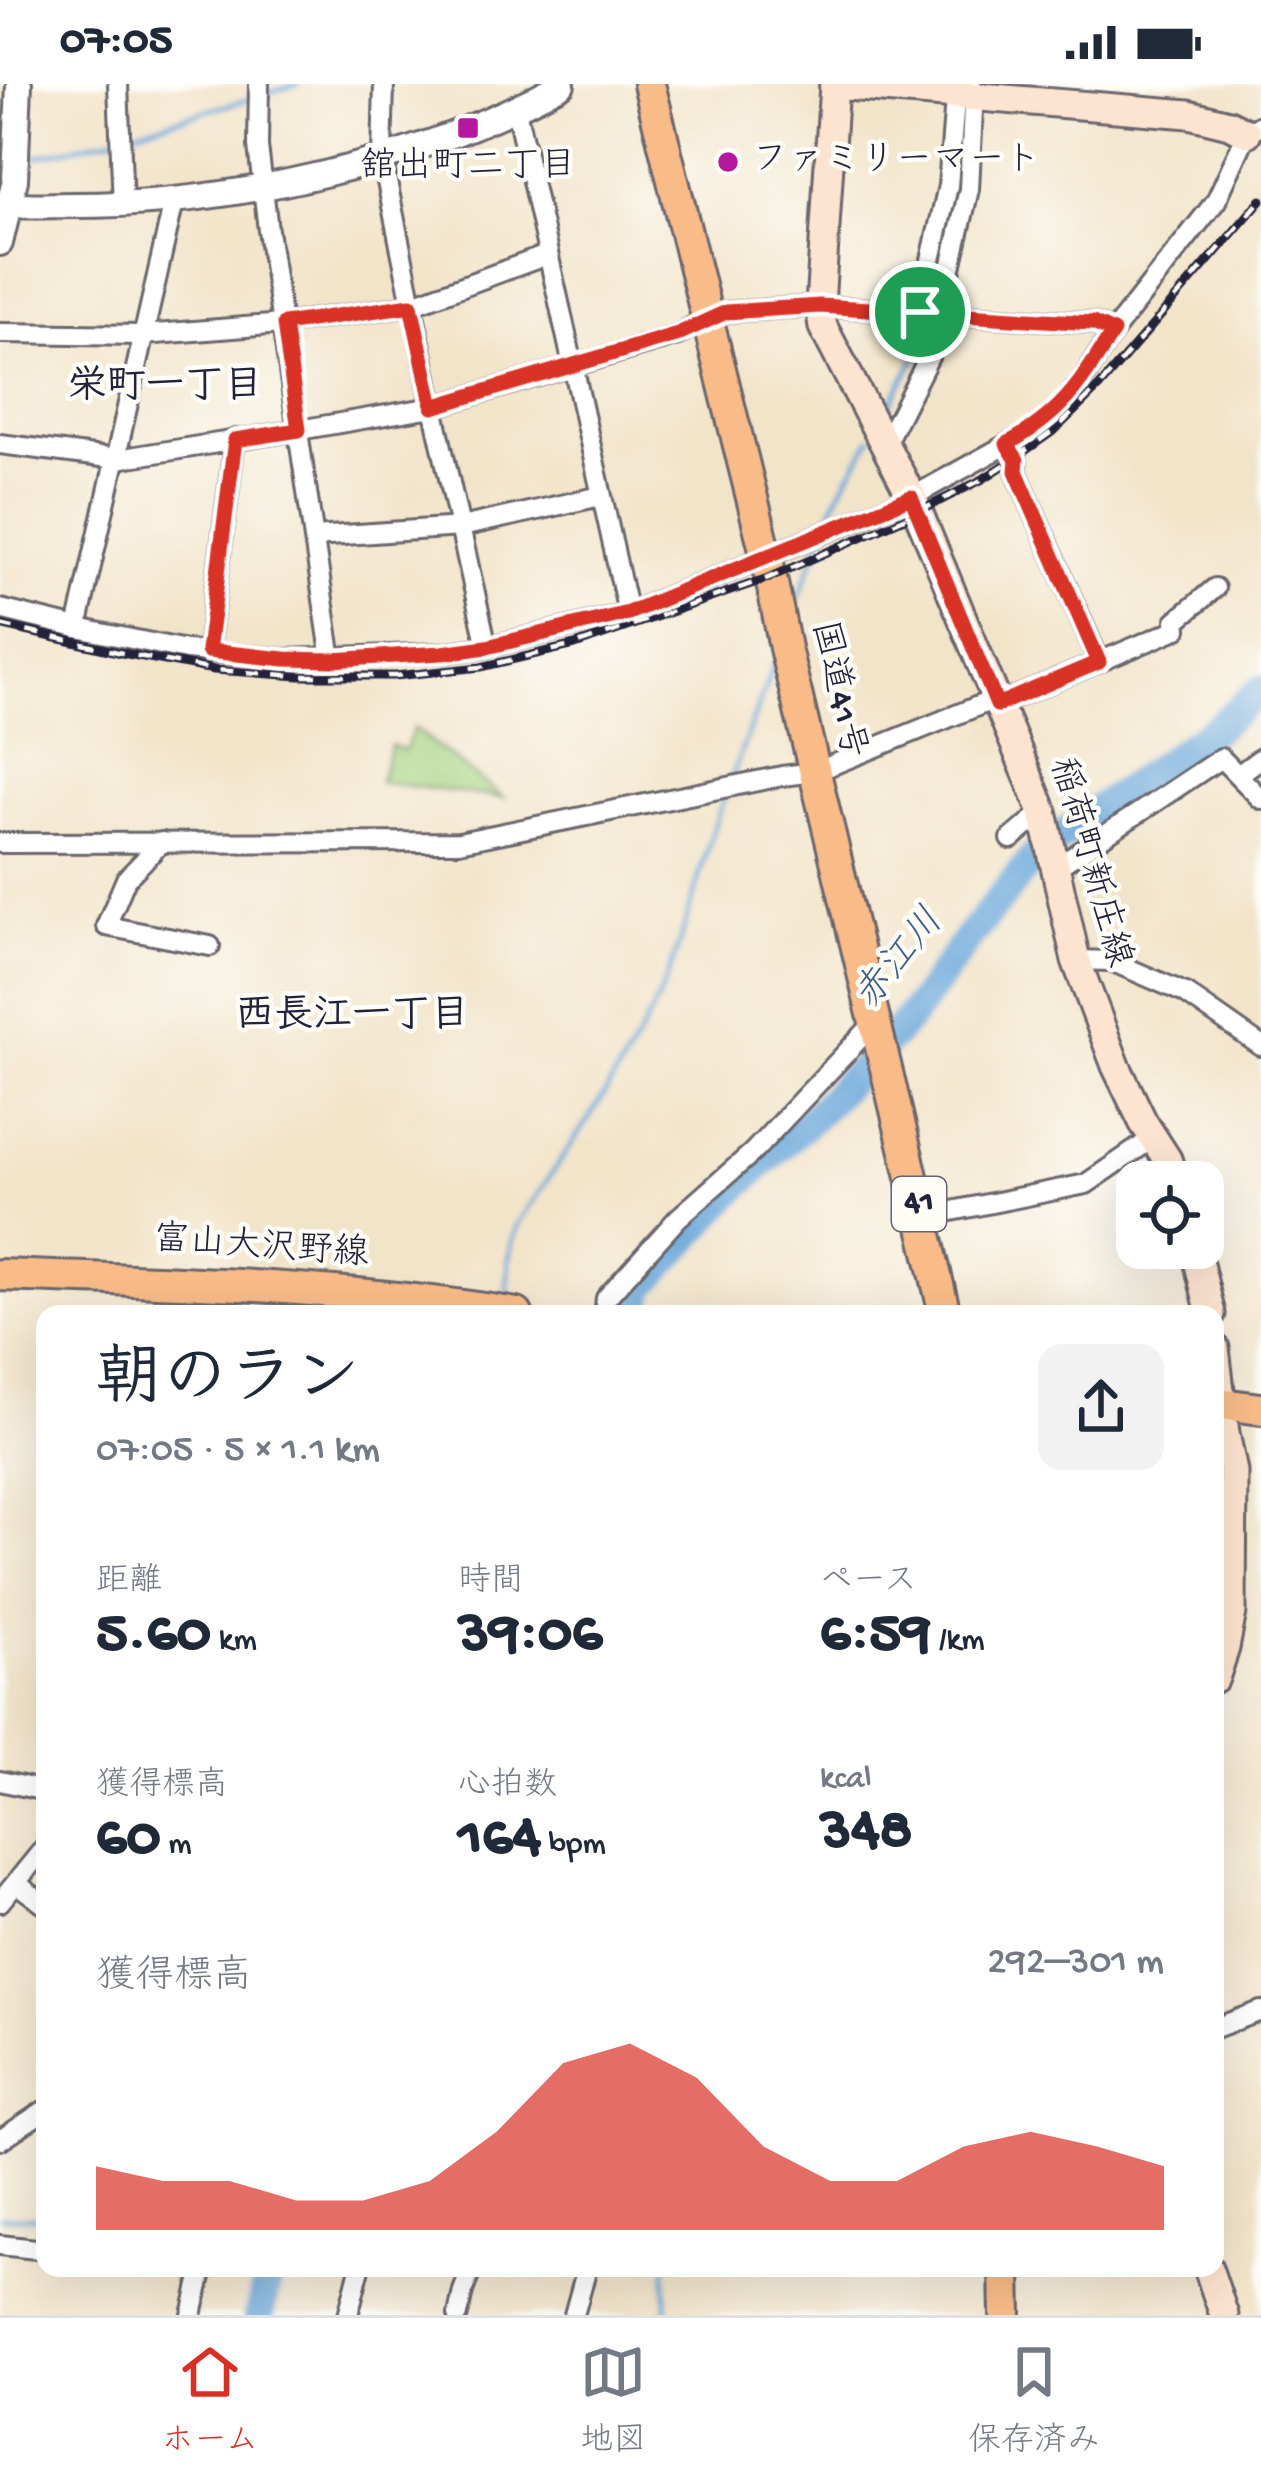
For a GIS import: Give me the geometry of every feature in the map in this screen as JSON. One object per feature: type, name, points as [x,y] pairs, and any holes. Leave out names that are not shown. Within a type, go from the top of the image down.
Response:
[{"type":"main road","name":"国道41号","points":[[649,84],[767,558],[943,1305]]},
{"type":"main road","points":[[834,85],[965,89],[1189,114],[1254,129]]},
{"type":"main road","name":"稲荷町新庄線","points":[[834,85],[820,306],[823,327],[911,497],[1043,812],[1076,960],[1116,1066],[1168,1161]]},
{"type":"main road","points":[[1200,1269],[1209,1305]]},
{"type":"main road","name":"富山大沢野線","points":[[0,1276],[306,1289],[461,1305]]},
{"type":"main road","points":[[1224,1405],[1261,1409]]},
{"type":"main road","points":[[1224,1431],[1233,1472],[1232,1592],[1224,1645]]},
{"type":"main road","points":[[1005,2277],[1006,2315]]},
{"type":"main road","points":[[1211,2277],[1224,2315]]},
{"type":"street","points":[[0,243],[4,204],[15,180],[19,84]]},
{"type":"street","points":[[118,84],[123,205]]},
{"type":"street","points":[[260,84],[258,146],[268,230],[332,660]]},
{"type":"street","points":[[384,84],[382,157],[487,647]]},
{"type":"street","points":[[4,204],[123,205],[265,188],[382,157],[516,109],[562,84]]},
{"type":"street","points":[[884,446],[932,351],[930,313],[969,189],[965,89]]},
{"type":"street","points":[[516,109],[628,613]]},
{"type":"street","points":[[0,609],[186,650],[332,660],[487,647],[628,613],[911,497],[1029,432],[1063,405],[1113,332],[1216,201],[1254,129]]},
{"type":"street","points":[[77,628],[174,201]]},
{"type":"street","points":[[0,333],[143,335],[284,324],[411,305],[547,255]]},
{"type":"street","points":[[0,444],[117,459],[433,407],[678,334],[726,312],[820,306],[1093,323],[1113,332]]},
{"type":"street","points":[[208,651],[235,440]]},
{"type":"street","points":[[1007,444],[1099,662]]},
{"type":"street","points":[[314,536],[461,527],[601,496]]},
{"type":"street","points":[[0,843],[458,842],[814,772],[1177,628],[1176,621],[1214,588]]},
{"type":"street","points":[[1054,868],[1221,758],[1261,799]]},
{"type":"street","points":[[1238,775],[1261,758]]},
{"type":"street","points":[[1011,839],[1043,812]]},
{"type":"street","points":[[162,842],[126,879],[106,926],[209,946]]},
{"type":"street","points":[[1076,960],[1111,961],[1185,993],[1261,1046]]},
{"type":"street","points":[[606,1305],[678,1218],[753,1152],[876,1023]]},
{"type":"street","points":[[922,1217],[1087,1184],[1153,1138]]},
{"type":"street","points":[[0,1781],[36,1788]]},
{"type":"street","points":[[0,1902],[36,1858]]},
{"type":"street","points":[[16,1883],[36,1898]]},
{"type":"street","points":[[1224,2025],[1261,2011]]},
{"type":"street","points":[[0,2140],[36,2116]]},
{"type":"street","points":[[0,2245],[36,2249]]},
{"type":"street","points":[[192,2315],[201,2277]]},
{"type":"street","points":[[348,2315],[358,2277]]},
{"type":"street","points":[[458,2315],[468,2277]]},
{"type":"street","points":[[574,2315],[585,2277]]},
{"type":"street","points":[[588,2277],[590,2315]]},
{"type":"green space","points":[[414,728],[503,798],[379,782],[391,745],[404,750]]},
{"type":"waterway","points":[[265,94],[298,84]]},
{"type":"waterway","points":[[126,133],[254,98]]},
{"type":"waterway","points":[[28,159],[116,137]]},
{"type":"waterway","points":[[935,298],[952,209]]},
{"type":"waterway","points":[[883,417],[927,338]]},
{"type":"waterway","points":[[827,523],[871,438]]},
{"type":"waterway","points":[[793,613],[821,540]]},
{"type":"waterway","points":[[730,782],[774,663]]},
{"type":"waterway","name":"赤江川","points":[[637,1305],[642,1287],[727,1196],[907,1021],[1034,857],[1221,724],[1261,690]]},
{"type":"waterway","points":[[508,1298],[509,1259],[519,1222],[606,1092],[652,1011],[674,958],[726,792]]},
{"type":"waterway","points":[[0,2217],[36,2217]]},
{"type":"waterway","name":"赤江川","points":[[259,2315],[268,2277]]},
{"type":"waterway","points":[[666,2277],[666,2315]]},
{"type":"railway","points":[[0,625],[214,670],[300,676],[395,676],[481,667],[575,645],[771,577],[983,479],[1056,429],[1099,387],[1261,200]]},
{"type":"place","name":"舘出町二丁目","points":[[468,128]]},
{"type":"place","name":"ファミリーマート","points":[[728,162]]},
{"type":"district","name":"栄町一丁目","points":[[165,389]]},
{"type":"district","name":"西長江一丁目","points":[[352,1018]]},
{"type":"route","points":[[411,305],[433,407],[678,334],[726,312],[820,306],[920,312],[1093,323],[1113,332],[1063,405],[1007,444],[1099,662],[997,705],[911,497],[628,613],[487,647],[332,660],[208,651],[235,440],[299,430],[284,324],[411,305]]}]
